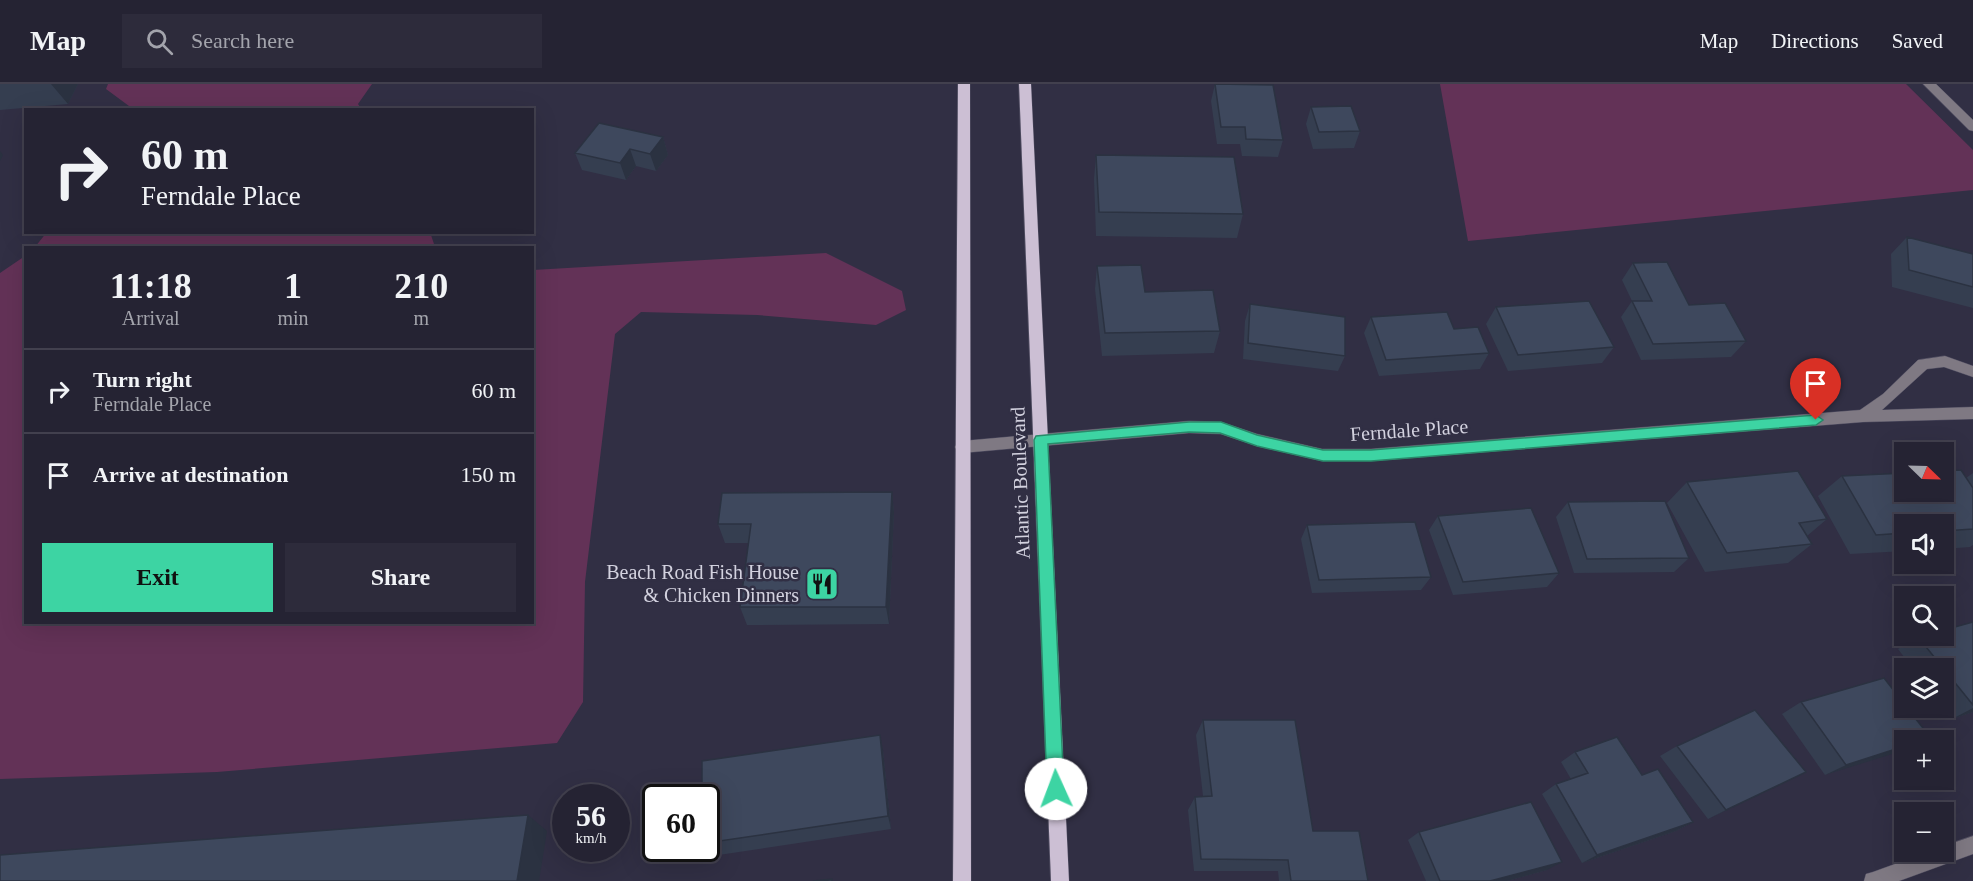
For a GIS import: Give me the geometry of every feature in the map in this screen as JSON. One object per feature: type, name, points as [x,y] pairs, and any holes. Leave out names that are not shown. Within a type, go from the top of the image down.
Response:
[{"type":"main road","points":[[962,881],[964,84]]},
{"type":"main road","name":"Atlantic Boulevard","points":[[1025,84],[1060,881]]},
{"type":"street","points":[[1929,84],[1973,127]]},
{"type":"street","points":[[1863,416],[1888,398],[1923,364],[1945,361],[1973,372]]},
{"type":"street","name":"Ferndale Place","points":[[962,447],[1189,427],[1221,428],[1257,440],[1323,455],[1371,456],[1863,416],[1973,412]]},
{"type":"street","points":[[1873,881],[1973,845]]},
{"type":"shaded area","points":[[108,84],[372,84],[358,104],[361,108],[128,108],[129,106],[106,89]]},
{"type":"shaded area","points":[[1440,84],[1906,84],[1973,150],[1973,190],[1468,241]]},
{"type":"shaded area","points":[[45,234],[431,234],[435,246],[36,246]]},
{"type":"shaded area","points":[[826,253],[902,291],[906,310],[876,325],[757,315],[641,312],[615,334],[585,582],[583,702],[557,743],[217,772],[0,779],[0,273],[24,257],[24,624],[534,624],[534,270]]},
{"type":"building","points":[[1215,84],[1273,85],[1283,140],[1246,139],[1245,127],[1221,127]]},
{"type":"building","points":[[1351,106],[1360,131],[1319,132],[1311,107]]},
{"type":"building","points":[[599,123],[663,137],[650,154],[630,149],[620,163],[575,153]]},
{"type":"building","points":[[1096,155],[1234,157],[1243,214],[1099,212]]},
{"type":"building","points":[[1907,237],[1973,254],[1973,287],[1909,270]]},
{"type":"building","points":[[1667,262],[1689,305],[1725,303],[1746,341],[1653,344],[1632,301],[1652,301],[1633,263]]},
{"type":"building","points":[[1141,265],[1145,292],[1213,290],[1220,331],[1105,333],[1097,266]]},
{"type":"building","points":[[1589,301],[1614,347],[1518,355],[1496,307]]},
{"type":"building","points":[[1250,304],[1345,317],[1345,356],[1248,343]]},
{"type":"building","points":[[1447,312],[1454,329],[1478,327],[1489,353],[1386,360],[1371,317]]},
{"type":"building","points":[[1954,470],[1961,470],[1973,488],[1973,529],[1954,530],[1954,514],[1894,514],[1894,534],[1876,535],[1842,476],[1894,474],[1894,502],[1954,502]]},
{"type":"building","points":[[1798,471],[1827,519],[1799,523],[1812,544],[1727,553],[1687,482]]},
{"type":"building","name":"Beach Road Fish House & Chicken Dinners","points":[[892,492],[886,607],[740,607],[751,524],[718,524],[722,493]]},
{"type":"building","points":[[1665,501],[1689,558],[1587,559],[1568,502]]},
{"type":"building","points":[[1531,508],[1559,573],[1463,582],[1438,516]]},
{"type":"building","points":[[1415,522],[1431,577],[1319,580],[1307,525]]},
{"type":"building","points":[[1973,622],[1973,705],[1954,682],[1954,658],[1935,658],[1925,646],[1954,646],[1954,627]]},
{"type":"building","points":[[1884,678],[1894,691],[1894,718],[1915,718],[1925,730],[1894,730],[1894,750],[1846,765],[1801,702]]},
{"type":"building","points":[[1755,710],[1806,772],[1726,810],[1677,746]]},
{"type":"building","points":[[1203,720],[1295,720],[1313,831],[1359,831],[1368,881],[1291,881],[1288,860],[1201,859],[1195,797],[1212,796]]},
{"type":"building","points":[[880,735],[888,816],[720,841],[720,784],[702,784],[702,761]]},
{"type":"building","points":[[1617,737],[1642,775],[1658,769],[1693,822],[1597,855],[1556,784],[1588,773],[1575,752]]},
{"type":"building","points":[[1531,802],[1562,862],[1490,881],[1440,881],[1419,832]]},
{"type":"building","points":[[528,815],[517,881],[0,881],[0,855]]},
{"type":"place","name":"Beach Road Fish House & Chicken Dinners","points":[[822,584]]},
{"type":"route","points":[[1056,789],[1041,440],[1189,427],[1221,428],[1257,440],[1323,455],[1371,456],[1816,420]]}]
